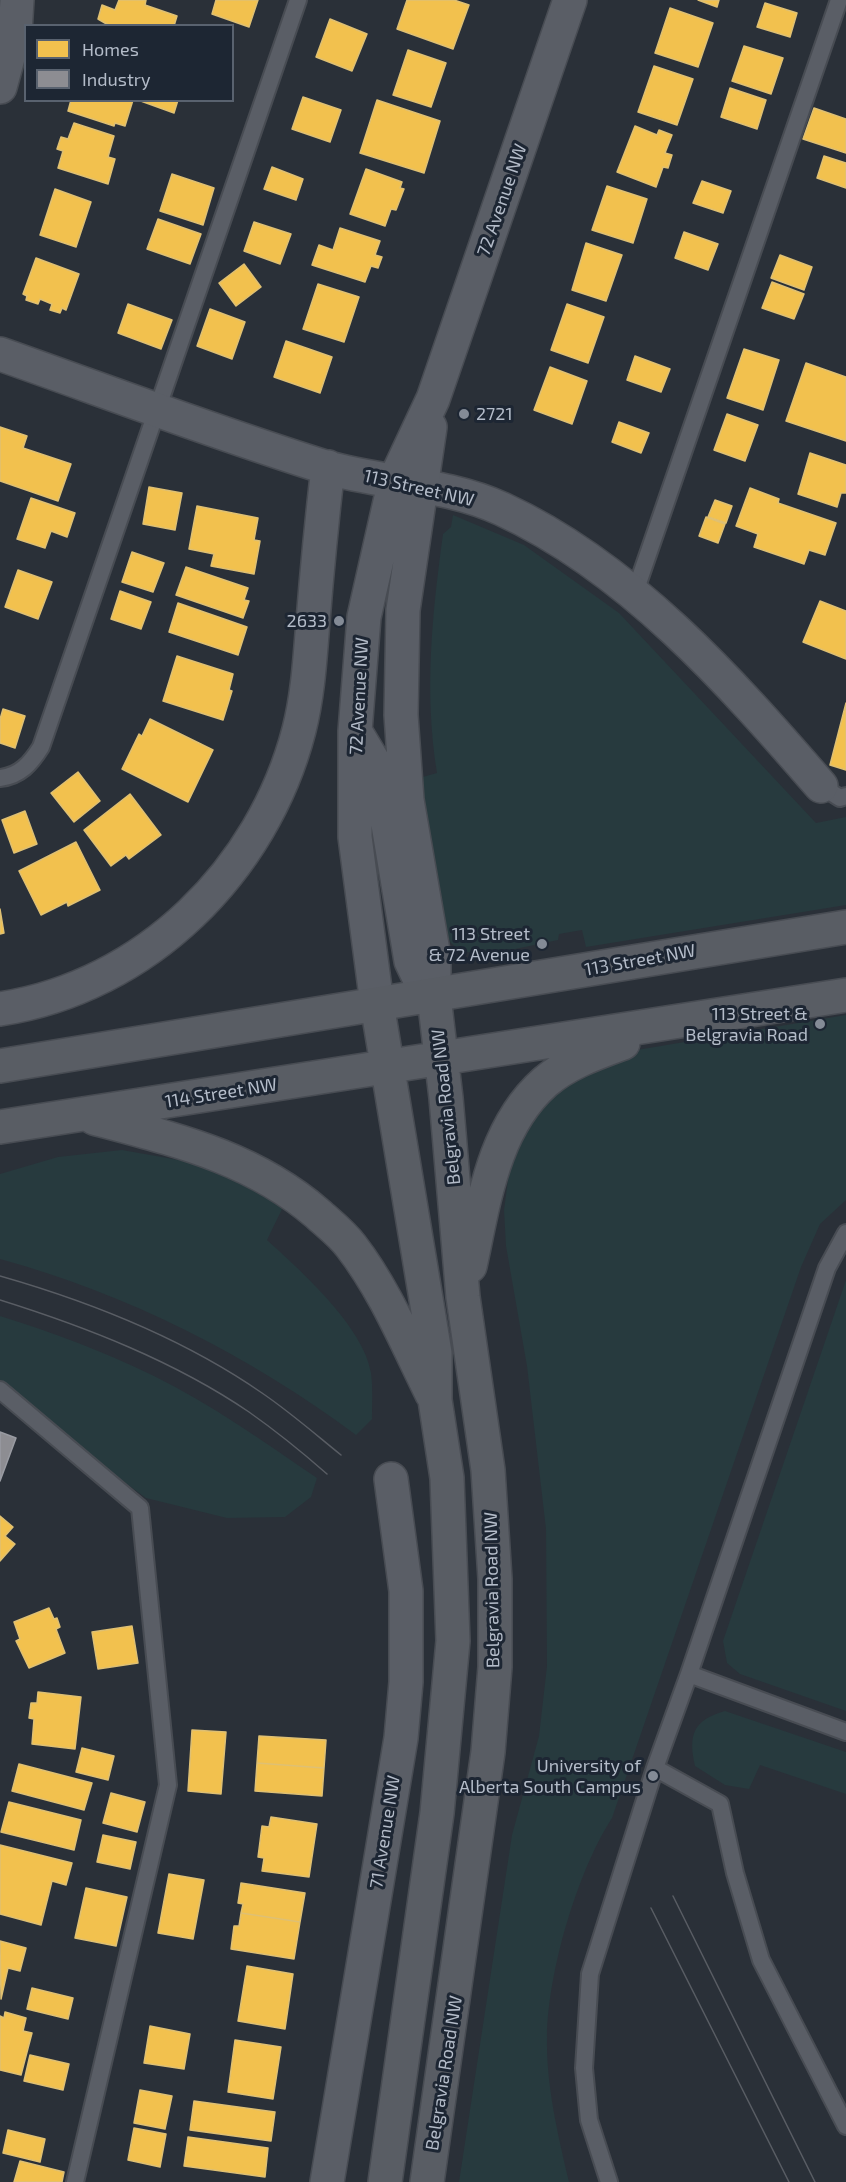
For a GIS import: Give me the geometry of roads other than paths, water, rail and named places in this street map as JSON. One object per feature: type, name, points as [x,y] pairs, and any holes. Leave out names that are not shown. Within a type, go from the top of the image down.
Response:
[{"type":"main road","name":"113 Street NW","points":[[434,997],[846,927]]},
{"type":"main road","points":[[442,1056],[485,1052],[846,994]]},
{"type":"main road","points":[[0,1066],[377,1004],[434,997],[485,1052]]},
{"type":"main road","name":"Belgravia Road NW","points":[[427,2182],[488,1752],[495,1667],[495,1579],[488,1470],[463,1298],[442,1056],[434,997]]},
{"type":"main road","points":[[377,1004],[435,1353],[435,1400],[447,1478],[453,1641],[437,1814],[385,2182]]},
{"type":"main road","points":[[463,1298],[497,1155],[519,1112],[546,1082],[586,1057],[685,1021]]},
{"type":"main road","name":"114 Street NW","points":[[0,1127],[83,1116],[442,1056]]},
{"type":"main road","points":[[83,1116],[195,1147],[241,1163],[302,1201],[350,1244],[381,1292],[435,1400]]},
{"type":"street","points":[[0,87],[15,32],[17,0]]},
{"type":"street","name":"72 Avenue NW","points":[[377,1004],[356,837],[355,730],[364,616],[409,483],[433,399],[570,0]]},
{"type":"street","name":"113 Street NW","points":[[0,354],[328,467],[459,494],[501,509],[557,539],[634,595],[745,699],[833,791]]},
{"type":"street","points":[[0,1009],[47,998],[83,985],[133,958],[170,933],[200,906],[255,836],[288,766],[307,691],[328,467]]},
{"type":"street","name":"72 Avenue NW","points":[[409,483],[401,715],[406,800],[434,957],[434,997]]},
{"type":"street","points":[[355,730],[379,771],[411,961],[420,980],[434,997]]},
{"type":"street","name":"71 Avenue NW","points":[[327,2182],[402,1727],[406,1682],[406,1591],[391,1479]]},
{"type":"lane","points":[[0,778],[21,771],[32,761],[41,747],[298,0]]},
{"type":"lane","points":[[634,595],[839,0]]},
{"type":"lane","points":[[609,2182],[589,2120],[585,2078],[590,1974],[655,1768],[827,1268],[846,1233]]},
{"type":"lane","points":[[0,1390],[140,1508],[168,1785],[75,2182]]},
{"type":"lane","points":[[689,1674],[846,1732]]},
{"type":"lane","points":[[655,1768],[720,1804],[735,1872],[760,1960],[846,2126]]},
{"type":"tram line","points":[[0,1276],[102,1310],[169,1339],[232,1374],[272,1400],[341,1455]]},
{"type":"tram line","points":[[0,1300],[97,1334],[191,1377],[249,1412],[327,1474]]},
{"type":"tram line","points":[[673,1896],[815,2182]]},
{"type":"tram line","points":[[651,1908],[789,2182]]},
{"type":"place","name":"2721","points":[[464,414]]},
{"type":"place","name":"2633","points":[[339,621]]},
{"type":"place","name":"113 Street & 72 Avenue","points":[[542,944]]},
{"type":"place","name":"113 Street & Belgravia Road","points":[[820,1024]]},
{"type":"place","name":"University of Alberta South Campus","points":[[653,1776]]}]
